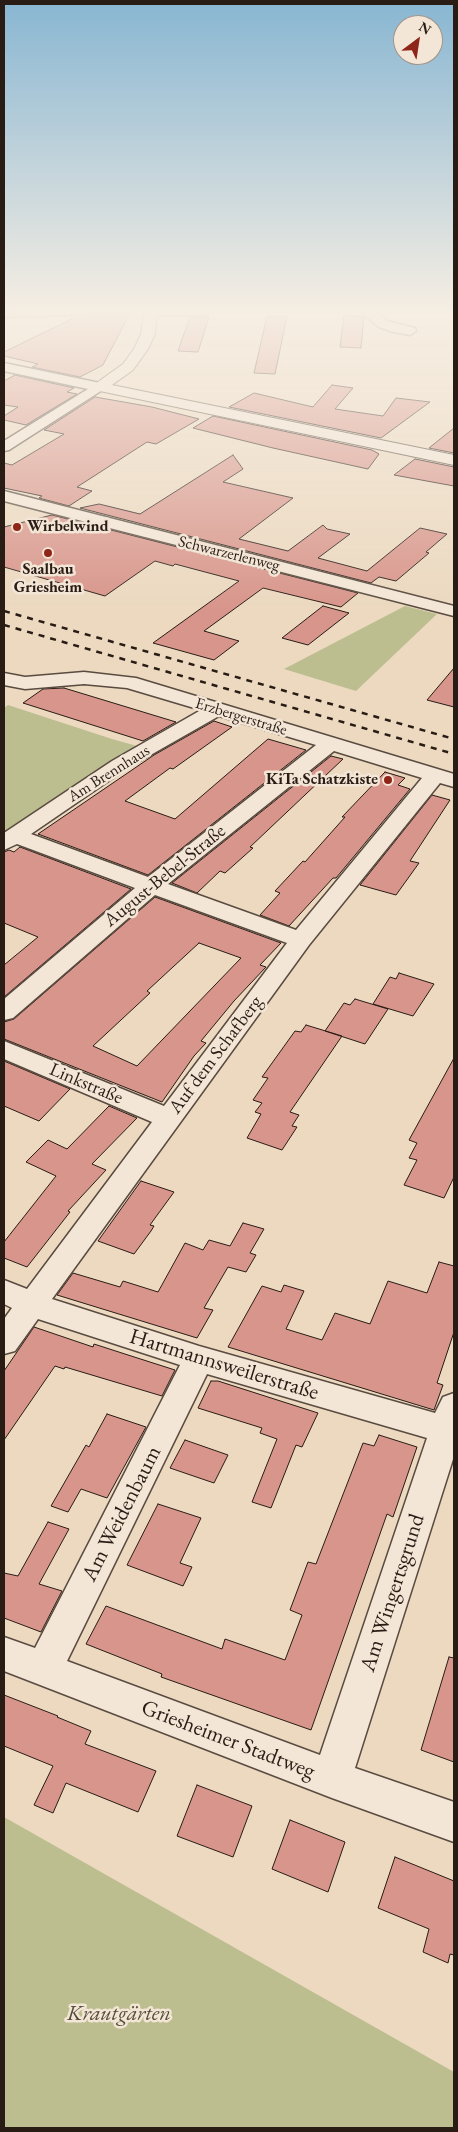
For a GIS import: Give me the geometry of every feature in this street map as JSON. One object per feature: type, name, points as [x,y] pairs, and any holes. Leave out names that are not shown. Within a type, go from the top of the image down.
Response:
[{"type":"street","points":[[4,447],[63,410]]},
{"type":"street","points":[[214,410],[454,460]]},
{"type":"street","points":[[4,428],[27,433]]},
{"type":"street","name":"Schwarzerlenweg","points":[[4,496],[454,611]]},
{"type":"street","name":"Erzbergerstraße","points":[[4,679],[24,683],[84,678],[129,682],[445,778]]},
{"type":"street","points":[[4,699],[24,683]]},
{"type":"street","name":"Am Brennhaus","points":[[9,840],[119,766],[217,709]]},
{"type":"street","name":"August-Bebel-Straße","points":[[4,1012],[151,886],[330,744]]},
{"type":"street","name":"Auf dem Schafberg","points":[[4,1342],[17,1298],[169,1118],[301,940],[445,778]]},
{"type":"street","points":[[9,840],[151,886],[301,940]]},
{"type":"street","name":"Linkstraße","points":[[4,1049],[169,1118]]},
{"type":"street","name":"Hartmannsweilerstraße","points":[[17,1298],[199,1359],[450,1418]]},
{"type":"street","name":"Am Weidenbaum","points":[[44,1669],[199,1359]]},
{"type":"street","name":"Am Wingertsgrund","points":[[332,1779],[450,1418]]},
{"type":"street","name":"Griesheimer Stadtweg","points":[[4,1654],[332,1779],[454,1822]]},
{"type":"green space","points":[[405,606],[437,614],[356,691],[284,669]]},
{"type":"green space","points":[[8,705],[137,746],[4,835],[4,708]]},
{"type":"green space","name":"Krautgärten","points":[[4,1817],[454,2072],[454,2128],[4,2128]]},
{"type":"building","points":[[13,410],[50,410],[26,425],[4,420],[4,416]]},
{"type":"building","points":[[74,410],[166,410],[199,419],[156,444],[147,442],[77,487],[92,491],[69,506],[39,498],[42,496],[4,488],[4,463],[12,465],[64,434],[44,430]]},
{"type":"building","points":[[246,410],[345,410],[383,416],[387,410],[418,410],[381,438]]},
{"type":"building","points":[[213,416],[372,450],[379,454],[368,469],[193,428]]},
{"type":"building","points":[[454,428],[454,453],[429,448]]},
{"type":"building","points":[[233,455],[243,469],[223,482],[293,498],[239,539],[288,551],[323,525],[327,529],[350,534],[318,558],[367,571],[420,528],[447,534],[426,552],[429,553],[396,581],[379,577],[371,583],[80,508],[99,504],[140,514]]},
{"type":"building","points":[[415,459],[454,467],[454,486],[394,475]]},
{"type":"building","points":[[52,515],[358,593],[341,607],[263,588],[204,631],[239,641],[214,660],[153,643],[239,581],[175,564],[173,566],[155,561],[105,596],[4,567],[4,527]]},
{"type":"building","points":[[323,606],[349,613],[308,645],[282,638]]},
{"type":"building","points":[[454,668],[454,707],[427,700]]},
{"type":"building","points":[[64,688],[176,722],[143,741],[23,703],[43,689]]},
{"type":"building","points":[[214,721],[232,727],[173,769],[170,768],[125,801],[175,819],[268,739],[306,750],[148,875],[38,834],[154,755]]},
{"type":"building","points":[[331,756],[343,759],[225,873],[220,871],[197,893],[172,883]]},
{"type":"building","points":[[385,772],[405,778],[398,785],[410,789],[336,878],[333,878],[289,926],[260,915],[280,893],[275,891],[303,861],[305,862],[345,817],[342,817]]},
{"type":"building","points":[[432,795],[450,800],[410,861],[419,863],[396,895],[360,885]]},
{"type":"building","points":[[20,847],[131,889],[4,997],[4,965],[38,937],[4,923],[4,852],[9,850],[14,852]]},
{"type":"building","points":[[155,897],[281,943],[260,965],[266,967],[234,1001],[201,1041],[206,1043],[194,1056],[162,1102],[4,1039],[4,1022],[14,1019]],"holes":[[[199,943],[241,958],[137,1066],[93,1046],[150,993],[147,991]]]},
{"type":"building","points":[[399,973],[434,984],[413,1016],[373,1004],[390,977],[396,979]]},
{"type":"building","points":[[355,999],[388,1009],[365,1044],[325,1031],[344,1003],[350,1005]]},
{"type":"building","points":[[306,1025],[342,1036],[290,1112],[299,1115],[292,1126],[297,1127],[282,1150],[247,1138],[261,1114],[255,1112],[262,1103],[253,1100],[268,1078],[262,1077],[295,1031],[301,1032]]},
{"type":"building","points":[[454,1058],[454,1177],[444,1198],[404,1185],[417,1160],[409,1158],[417,1143],[409,1140]]},
{"type":"building","points":[[4,1061],[70,1089],[39,1121],[4,1106]]},
{"type":"building","points":[[109,1106],[137,1118],[92,1164],[106,1170],[68,1211],[70,1212],[27,1267],[4,1258],[4,1242],[56,1176],[26,1162],[48,1140],[67,1149]]},
{"type":"building","points":[[141,1181],[174,1192],[150,1225],[154,1226],[151,1231],[134,1254],[98,1241]]},
{"type":"building","points":[[243,1223],[264,1229],[250,1253],[256,1255],[246,1272],[228,1267],[204,1308],[213,1310],[197,1338],[57,1295],[73,1273],[120,1287],[123,1281],[158,1292],[185,1243],[203,1250],[209,1240],[230,1246]]},
{"type":"building","points":[[439,1262],[454,1266],[454,1332],[437,1383],[443,1385],[434,1410],[228,1347],[262,1286],[281,1292],[284,1285],[304,1291],[286,1329],[322,1340],[335,1313],[370,1324],[388,1281],[427,1293]]},
{"type":"building","points":[[34,1327],[93,1347],[94,1344],[175,1370],[162,1396],[65,1367],[64,1369],[55,1366],[4,1440],[4,1371]]},
{"type":"building","points":[[211,1381],[218,1381],[318,1413],[302,1447],[296,1445],[271,1508],[252,1502],[277,1439],[260,1433],[262,1428],[198,1408]]},
{"type":"building","points":[[107,1414],[146,1427],[107,1498],[81,1489],[68,1512],[51,1506],[86,1445],[89,1447]]},
{"type":"building","points":[[379,1435],[417,1447],[393,1517],[387,1514],[311,1730],[161,1677],[162,1674],[86,1644],[106,1606],[222,1649],[225,1639],[285,1660],[302,1615],[290,1610],[308,1562],[316,1564],[363,1443],[374,1446]]},
{"type":"building","points":[[185,1440],[228,1455],[214,1483],[170,1468]]},
{"type":"building","points":[[158,1504],[201,1518],[180,1563],[192,1567],[183,1586],[127,1565]]},
{"type":"building","points":[[48,1522],[69,1529],[39,1584],[62,1591],[41,1632],[4,1618],[4,1573],[18,1576]]},
{"type":"building","points":[[449,1657],[454,1658],[454,1762],[421,1750]]},
{"type":"building","points":[[4,1695],[91,1731],[85,1744],[156,1771],[138,1812],[66,1783],[53,1813],[34,1805],[53,1766],[4,1746]]},
{"type":"building","points":[[197,1785],[252,1806],[233,1857],[177,1836]]},
{"type":"building","points":[[290,1820],[345,1842],[328,1892],[272,1869]]},
{"type":"building","points":[[395,1857],[454,1881],[454,1955],[450,1954],[448,1963],[423,1952],[429,1929],[378,1908]]},
{"type":"railway","points":[[4,611],[454,739]]},
{"type":"railway","points":[[4,625],[454,754]]},
{"type":"place","name":"Wirbelwind","points":[[17,527]]},
{"type":"place","name":"Saalbau Griesheim","points":[[48,553]]},
{"type":"place","name":"KiTa Schatzkiste","points":[[388,780]]}]
